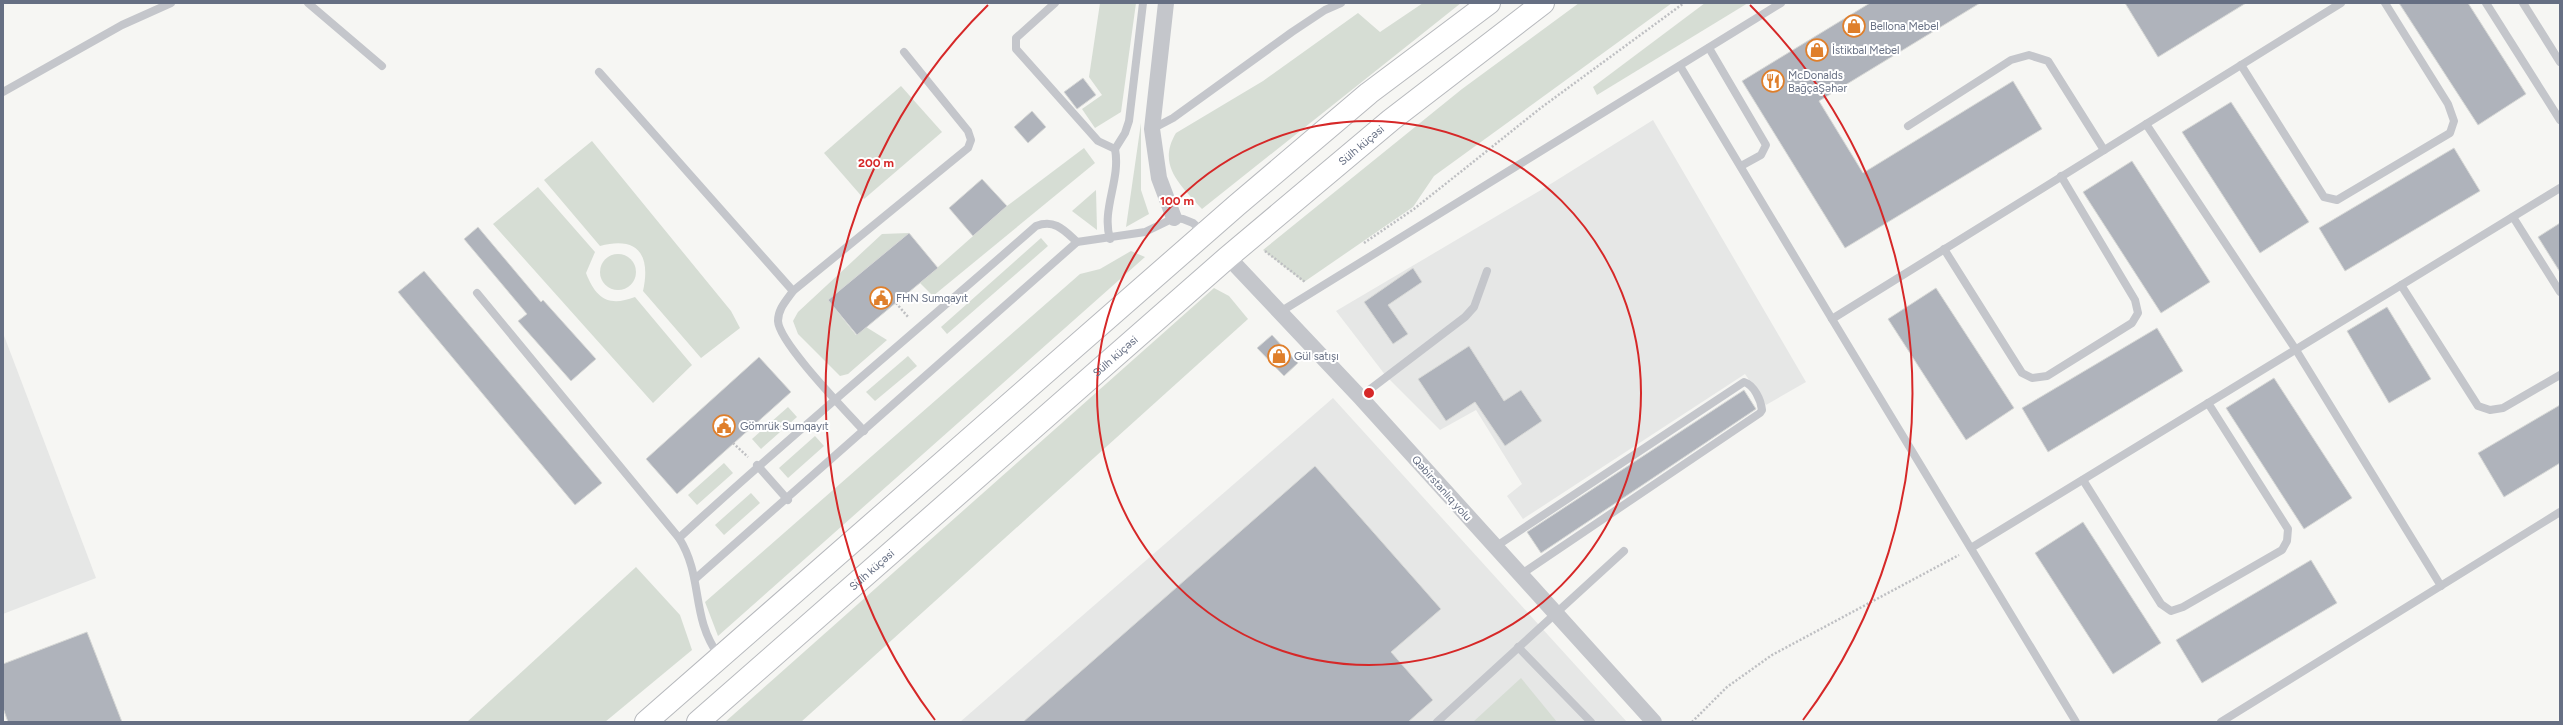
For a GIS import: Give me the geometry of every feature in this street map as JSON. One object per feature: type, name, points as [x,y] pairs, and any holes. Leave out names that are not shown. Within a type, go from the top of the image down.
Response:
[{"type":"highway","points":[[646,722],[719,656],[1205,233],[1369,93],[1489,3]]},
{"type":"highway","name":"Sülh küçəsi","points":[[698,722],[1228,257],[1391,120],[1543,3]]},
{"type":"highway","points":[[1205,233],[1228,257]]},
{"type":"street","points":[[1166,3],[1152,129],[1157,172],[1174,218]]},
{"type":"street","name":"Qəbirstanlıq yolu","points":[[1228,257],[1360,397],[1654,722]]},
{"type":"lane","points":[[3,92],[122,25],[171,3]]},
{"type":"lane","points":[[308,3],[382,66]]},
{"type":"lane","points":[[1055,3],[1016,38],[1016,49],[1090,133],[1098,141],[1115,150]]},
{"type":"lane","points":[[1110,239],[1107,218],[1116,172],[1115,150],[1125,134],[1129,121],[1143,3]]},
{"type":"lane","points":[[1152,129],[1173,118],[1305,23],[1341,3]]},
{"type":"lane","points":[[1280,312],[1781,3]]},
{"type":"lane","points":[[1832,318],[2341,3]]},
{"type":"lane","points":[[2241,65],[2324,197],[2337,200],[2450,133],[2454,120],[2448,104],[2385,3]]},
{"type":"lane","points":[[2486,3],[2560,120]]},
{"type":"lane","points":[[2524,3],[2560,62]]},
{"type":"lane","points":[[1709,48],[1766,145],[1761,155],[1741,166]]},
{"type":"lane","points":[[864,431],[836,400],[782,334],[778,322],[780,309],[793,291],[968,148],[971,140],[968,131],[904,52]]},
{"type":"lane","points":[[1908,126],[2011,60],[2029,55],[2048,61],[2104,150]]},
{"type":"lane","points":[[1680,66],[2076,722]]},
{"type":"lane","points":[[599,72],[793,291]]},
{"type":"lane","points":[[2146,124],[2296,350],[2441,586]]},
{"type":"lane","points":[[1944,249],[2022,373],[2032,378],[2047,376],[2132,323],[2138,313],[2135,300],[2061,176]]},
{"type":"lane","points":[[1971,548],[2560,188]]},
{"type":"lane","points":[[2513,217],[2560,292]]},
{"type":"lane","points":[[695,579],[788,500],[1077,242],[1110,239],[1145,232],[1174,218],[1183,219],[1193,223],[1205,233]]},
{"type":"lane","points":[[679,538],[757,466],[919,329],[1036,226],[1045,223],[1057,224],[1077,242]]},
{"type":"lane","points":[[1360,397],[1465,317],[1474,307],[1487,270]]},
{"type":"lane","points":[[2401,285],[2478,406],[2490,410],[2504,408],[2560,375]]},
{"type":"lane","points":[[477,292],[679,538],[687,551],[695,579],[703,628],[719,656]]},
{"type":"lane","points":[[1495,547],[1744,382],[1751,386],[1761,404],[1762,410],[1760,413],[1520,575]]},
{"type":"lane","points":[[2084,480],[2162,604],[2171,611],[2183,607],[2282,550],[2287,541],[2288,529],[2208,403]]},
{"type":"lane","points":[[757,466],[788,500]]},
{"type":"lane","points":[[2221,722],[2560,512]]},
{"type":"lane","points":[[1437,722],[1624,551]]},
{"type":"lane","points":[[1518,647],[1590,722]]},
{"type":"path","points":[[1357,248],[1414,209],[1542,107],[1684,3]]},
{"type":"path","points":[[1263,250],[1304,282],[1307,282]]},
{"type":"path","points":[[896,303],[919,329]]},
{"type":"path","points":[[733,443],[757,466]]},
{"type":"path","points":[[1692,722],[1727,687],[1772,655],[1971,548]]},
{"type":"shaded area","points":[[1100,3],[1136,3],[1121,112],[1095,128],[1082,109],[1102,95],[1089,77]]},
{"type":"shaded area","points":[[1423,3],[1461,3],[1202,209],[1180,184],[1170,165],[1169,156],[1171,145],[1176,133],[1263,81],[1358,13],[1380,32]]},
{"type":"shaded area","points":[[1579,3],[1672,3],[1434,176],[1413,207],[1304,282],[1263,250],[1462,89]]},
{"type":"shaded area","points":[[1705,3],[1748,3],[1597,95],[1593,87]]},
{"type":"shaded area","points":[[901,86],[942,132],[864,199],[824,153]]},
{"type":"shaded area","points":[[1653,120],[1806,382],[1766,405],[1745,374],[1523,519],[1507,496],[1522,484],[1476,410],[1440,430],[1386,376],[1336,311],[1541,190]]},
{"type":"shaded area","points":[[1141,123],[1141,190],[1149,214],[1126,227]]},
{"type":"shaded area","points":[[592,141],[731,311],[740,328],[701,358],[643,291],[645,267],[643,258],[639,251],[632,246],[624,244],[600,246],[544,180]]},
{"type":"shaded area","points":[[1084,148],[1095,163],[933,296],[920,283],[1007,206]]},
{"type":"shaded area","points":[[538,187],[595,252],[586,273],[594,289],[599,295],[611,301],[626,300],[635,297],[692,365],[653,403],[493,224]]},
{"type":"shaded area","points":[[1096,190],[1097,230],[1072,211]]},
{"type":"shaded area","points":[[909,233],[828,300],[856,335],[866,327],[887,340],[848,374],[840,376],[798,334],[793,321],[798,312],[882,234]]},
{"type":"shaded area","points":[[1041,238],[1048,246],[947,334],[941,327]]},
{"type":"shaded area","points":[[1131,251],[1145,257],[718,636],[705,602],[1080,274],[1100,269]]},
{"type":"shaded area","points":[[622,254],[631,259],[635,265],[635,279],[631,285],[622,290],[614,290],[605,285],[601,279],[600,268],[605,259],[611,255]]},
{"type":"shaded area","points":[[1214,288],[1229,296],[1248,319],[801,722],[725,722]]},
{"type":"shaded area","points":[[3,333],[96,578],[3,614]]},
{"type":"shaded area","points":[[908,356],[917,366],[875,401],[866,392]]},
{"type":"shaded area","points":[[1333,398],[1627,722],[960,722]]},
{"type":"shaded area","points":[[788,407],[797,417],[761,449],[752,439]]},
{"type":"shaded area","points":[[815,436],[824,446],[788,478],[779,468]]},
{"type":"shaded area","points":[[724,463],[733,473],[697,505],[688,495]]},
{"type":"shaded area","points":[[751,493],[760,503],[724,535],[715,525]]},
{"type":"shaded area","points":[[636,567],[680,615],[692,650],[605,722],[467,722]]},
{"type":"shaded area","points":[[1521,678],[1557,722],[1473,722]]},
{"type":"building","points":[[1870,3],[1980,3],[1819,101],[1863,173],[2013,81],[2042,129],[1845,248],[1742,81]]},
{"type":"building","points":[[2125,3],[2246,3],[2158,57]]},
{"type":"building","points":[[2399,3],[2468,3],[2526,94],[2478,125]]},
{"type":"building","points":[[1083,78],[1096,95],[1077,109],[1064,92]]},
{"type":"building","points":[[2231,102],[2309,222],[2260,253],[2182,132]]},
{"type":"building","points":[[1032,111],[1046,127],[1028,143],[1014,127]]},
{"type":"building","points":[[2454,148],[2480,191],[2345,271],[2319,228]]},
{"type":"building","points":[[2132,161],[2210,282],[2161,313],[2083,192]]},
{"type":"building","points":[[982,179],[1007,206],[973,236],[949,208]]},
{"type":"building","points":[[2560,223],[2560,272],[2538,237]]},
{"type":"building","points":[[478,227],[541,302],[543,300],[596,359],[571,381],[518,321],[527,314],[464,239]]},
{"type":"building","points":[[909,233],[938,268],[857,335],[828,300]]},
{"type":"building","points":[[1413,268],[1422,282],[1388,305],[1408,334],[1393,344],[1364,302]]},
{"type":"building","points":[[424,271],[602,483],[575,505],[398,292]]},
{"type":"building","points":[[1936,288],[2014,408],[1966,440],[1888,319]]},
{"type":"building","points":[[2387,307],[2431,379],[2389,403],[2347,331]]},
{"type":"building","points":[[2157,328],[2183,371],[2048,452],[2022,408]]},
{"type":"building","points":[[1272,335],[1298,363],[1284,376],[1257,348]]},
{"type":"building","points":[[1469,346],[1504,401],[1521,390],[1542,421],[1505,446],[1475,402],[1446,421],[1418,379]]},
{"type":"building","points":[[759,357],[791,392],[677,494],[646,459]]},
{"type":"building","points":[[2274,378],[2352,498],[2304,529],[2226,408]]},
{"type":"building","points":[[1744,390],[1756,409],[1541,553],[1527,532]]},
{"type":"building","points":[[2560,405],[2560,463],[2504,497],[2478,453]]},
{"type":"building","points":[[1315,466],[1441,609],[1391,652],[1433,700],[1408,722],[1023,722]]},
{"type":"building","points":[[2083,522],[2161,643],[2113,674],[2035,553]]},
{"type":"building","points":[[2311,560],[2337,603],[2202,683],[2176,640]]},
{"type":"building","points":[[87,632],[122,722],[8,722],[3,708],[3,664]]},
{"type":"place","name":"Bellona Mebel","points":[[1854,26]]},
{"type":"place","name":"İstikbal Mebel","points":[[1817,50]]},
{"type":"place","name":"McDonalds BağçaŞəhər","points":[[1773,81]]},
{"type":"place","name":"FHN Sumqayıt","points":[[881,298]]},
{"type":"place","name":"Gül satışı","points":[[1279,356]]},
{"type":"place","name":"Gömrük Sumqayıt","points":[[724,426]]}]
